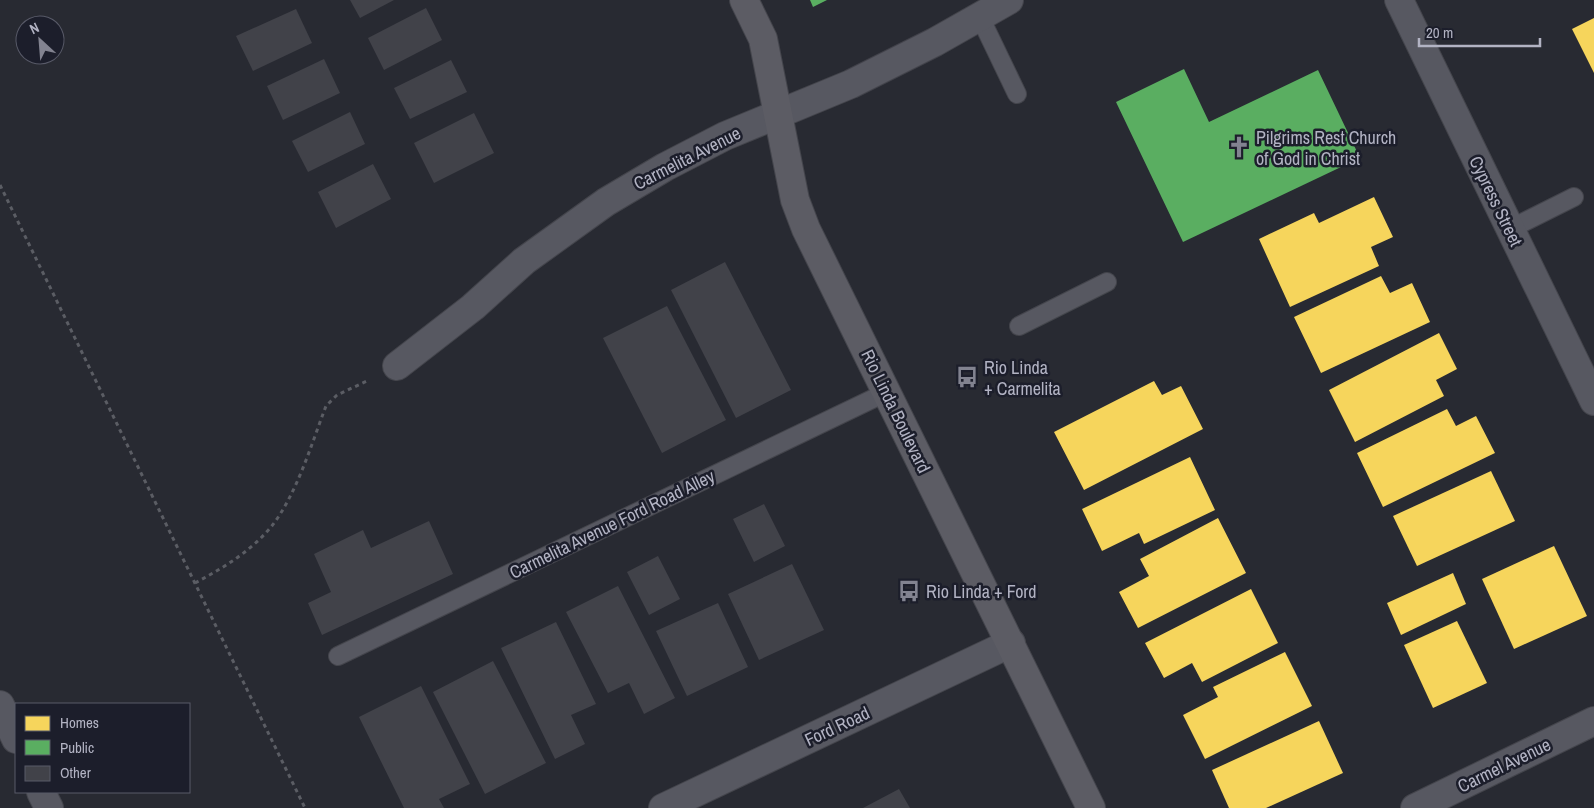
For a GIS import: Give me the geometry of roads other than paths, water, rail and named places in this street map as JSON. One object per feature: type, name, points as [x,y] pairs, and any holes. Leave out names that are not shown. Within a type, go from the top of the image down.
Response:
[{"type":"main road","name":"Rio Linda Boulevard","points":[[744,0],[763,39],[795,200],[806,229],[1091,808]]},
{"type":"street","name":"Carmelita Avenue","points":[[397,366],[473,307],[524,261],[606,202],[665,166],[725,136],[852,84],[935,42],[1009,0]]},
{"type":"street","name":"Cypress Street","points":[[1399,0],[1594,402]]},
{"type":"street","name":"Ford Road","points":[[663,808],[1011,643]]},
{"type":"street","points":[[0,705],[15,737]]},
{"type":"street","name":"Carmel Avenue","points":[[1430,805],[1594,721]]},
{"type":"street","points":[[42,793],[49,808]]},
{"type":"lane","points":[[980,17],[1017,94]]},
{"type":"lane","points":[[1510,229],[1574,197]]},
{"type":"lane","points":[[1019,326],[1107,282]]},
{"type":"lane","name":"Carmelita Avenue Ford Road Alley","points":[[338,656],[887,392]]},
{"type":"place","name":"Pilgrims Rest Church of God in Christ","points":[[1239,147]]},
{"type":"place","name":"Rio Linda + Carmelita","points":[[967,377]]},
{"type":"place","name":"Rio Linda + Ford","points":[[909,591]]}]
